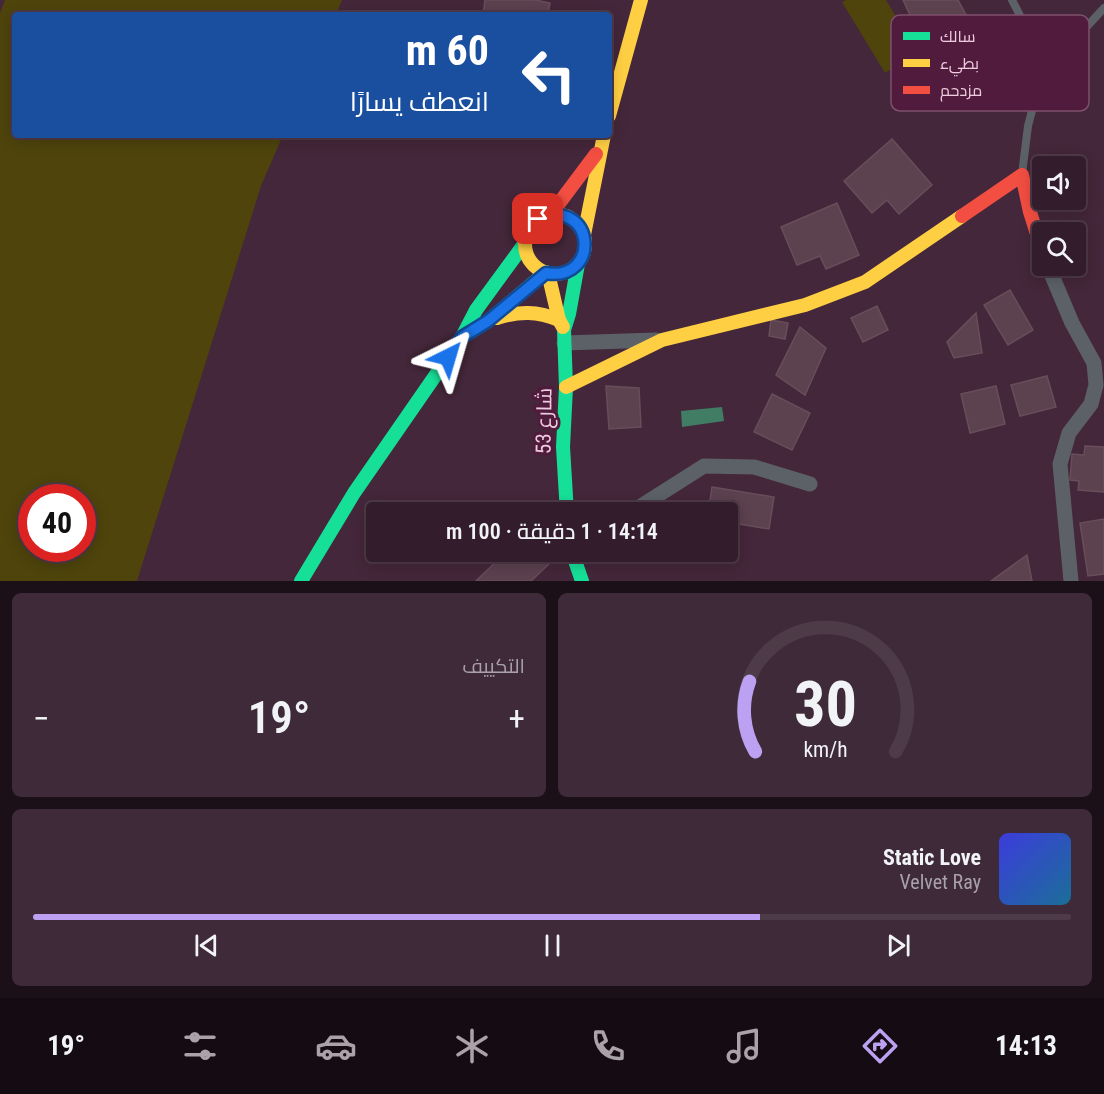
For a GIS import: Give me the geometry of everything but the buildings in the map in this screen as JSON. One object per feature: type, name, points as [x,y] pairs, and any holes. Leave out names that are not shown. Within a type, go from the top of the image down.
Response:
[{"type":"street","points":[[612,105],[641,0]]},
{"type":"street","points":[[551,214],[602,142]]},
{"type":"street","points":[[562,331],[569,314],[578,264],[583,255],[584,235],[602,142]]},
{"type":"street","points":[[566,387],[662,340],[805,305],[865,282],[1022,175],[1033,222]]},
{"type":"street","points":[[301,581],[354,493],[462,337],[476,310],[525,243],[533,225],[538,219],[551,214],[565,216],[576,223],[584,235]]},
{"type":"street","points":[[525,243],[528,256],[535,266],[547,273],[559,274],[578,264]]},
{"type":"street","points":[[547,273],[562,331]]},
{"type":"street","points":[[462,337],[488,321],[547,273]]},
{"type":"street","points":[[1052,276],[1072,323],[1094,363],[1096,385],[1091,404],[1069,433],[1060,464],[1071,581]]},
{"type":"street","points":[[488,321],[516,312],[542,312],[562,331],[662,340]]},
{"type":"street","name":"شارع 53","points":[[562,331],[566,387],[563,447],[566,502]]},
{"type":"street","points":[[647,502],[704,466],[754,466],[810,484]]},
{"type":"street","points":[[575,562],[582,581]]},
{"type":"lane","points":[[1012,0],[1020,15]]},
{"type":"lane","points":[[1089,24],[1104,8]]},
{"type":"lane","points":[[1022,175],[1032,111]]},
{"type":"shaded area","points":[[5,0],[342,0],[337,12],[12,12],[12,138],[282,138],[261,186],[137,581],[0,581],[0,13]]},
{"type":"shaded area","points":[[846,0],[886,0],[895,15],[891,15],[891,69],[885,73],[842,2]]},
{"type":"shaded area","points":[[722,407],[724,421],[682,427],[681,411]]},
{"type":"traffic: fast","points":[[301,581],[354,493],[462,337],[476,310],[525,243]]},
{"type":"traffic: fast","points":[[566,502],[563,447],[566,387],[564,330],[578,264]]},
{"type":"traffic: fast","points":[[462,337],[488,321],[546,272]]},
{"type":"traffic: fast","points":[[575,562],[582,581]]},
{"type":"traffic: slow","points":[[612,105],[641,0]]},
{"type":"traffic: slow","points":[[584,235],[603,138]]},
{"type":"traffic: slow","points":[[555,214],[576,223],[585,244],[576,265],[555,274],[534,265],[525,244],[534,223],[555,214]]},
{"type":"traffic: slow","points":[[566,387],[662,340],[805,305],[865,282],[962,216]]},
{"type":"traffic: slow","points":[[548,273],[559,320],[563,327]]},
{"type":"traffic: slow","points":[[497,318],[528,313],[559,320]]},
{"type":"traffic: jam","points":[[551,214],[596,154]]},
{"type":"traffic: jam","points":[[962,216],[1022,175],[1033,222]]},
{"type":"route","points":[[448,357],[462,337],[488,321],[546,273],[559,274],[578,264],[585,245],[584,235],[576,223],[565,216],[551,214],[538,219]]}]
